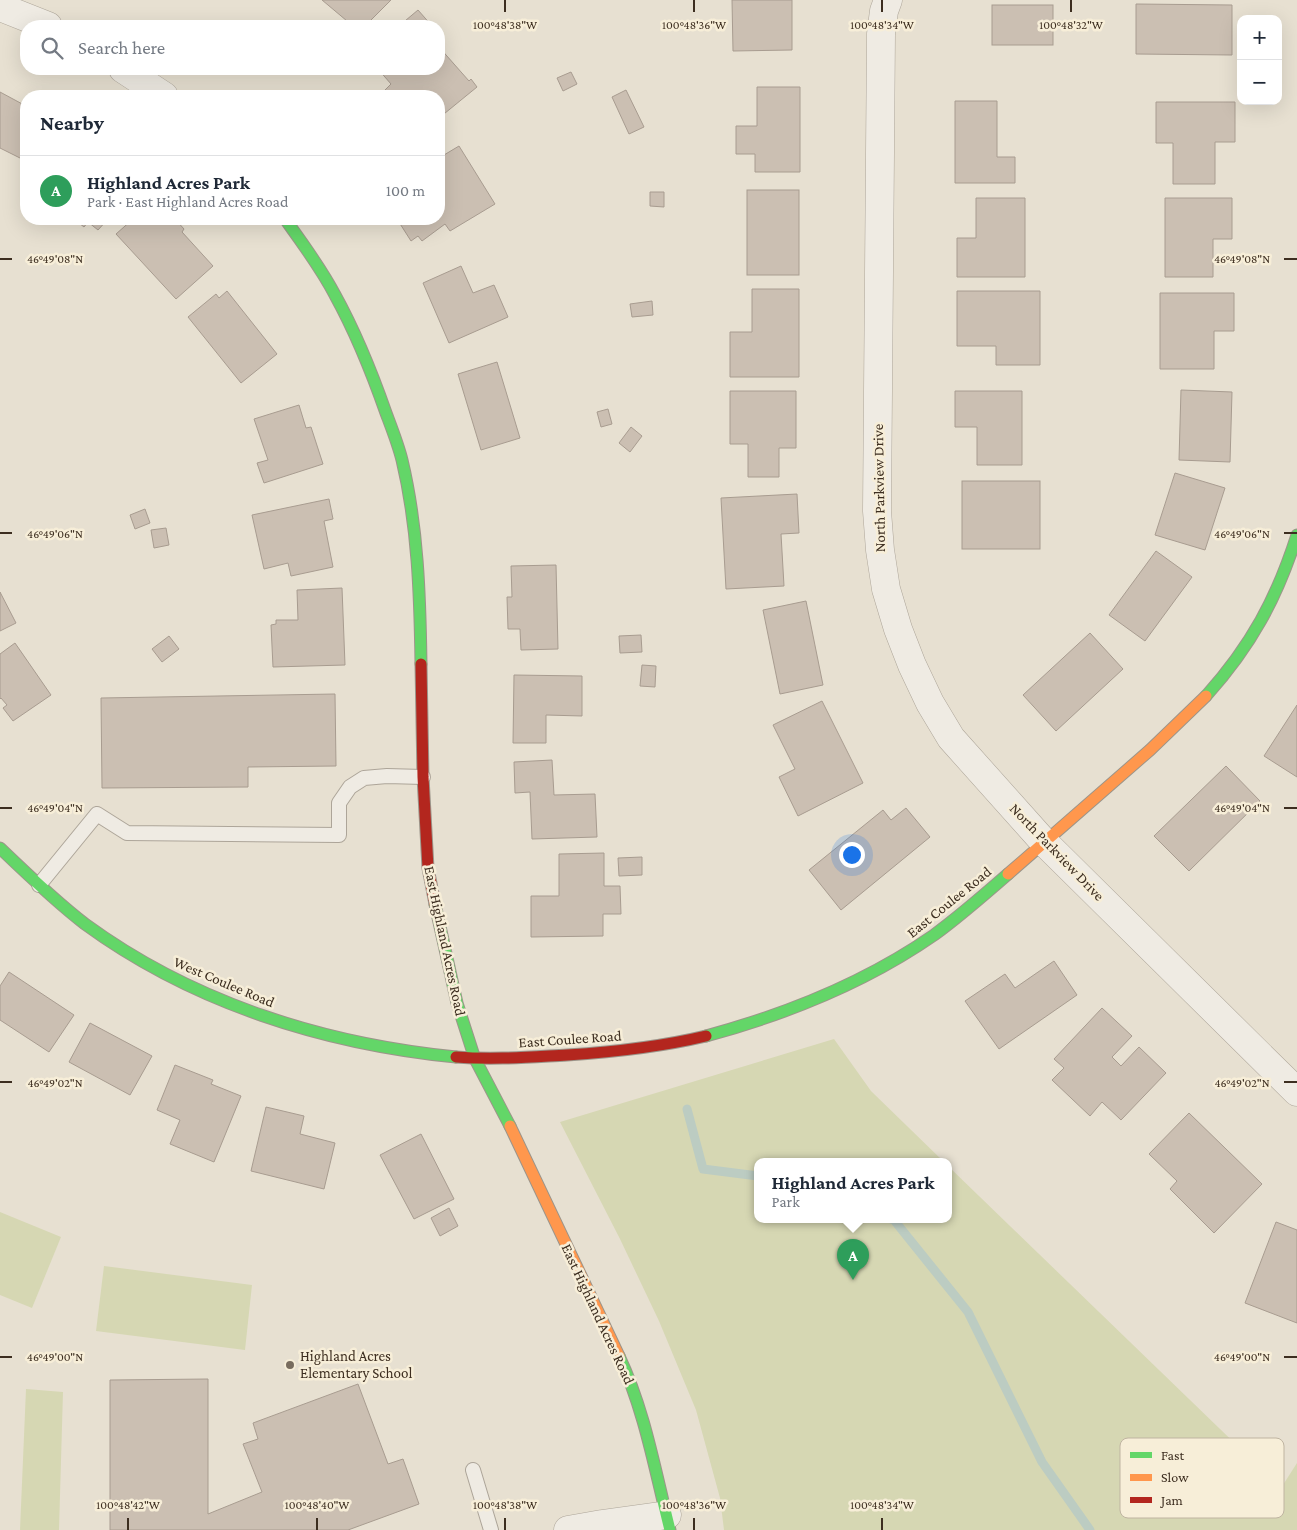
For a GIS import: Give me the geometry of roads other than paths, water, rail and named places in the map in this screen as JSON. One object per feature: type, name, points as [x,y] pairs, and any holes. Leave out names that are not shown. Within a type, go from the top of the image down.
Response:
[{"type":"street","name":"North Parkview Drive","points":[[888,0],[884,11],[881,34],[877,501],[880,550],[886,589],[898,629],[912,666],[951,738],[1043,841],[1297,1092]]},
{"type":"street","points":[[0,7],[33,20]]},
{"type":"street","points":[[132,75],[155,90]]},
{"type":"street","name":"East Highland Acres Road","points":[[289,225],[313,258],[335,294],[354,332],[374,377],[402,459],[410,501],[420,586],[423,777],[428,868],[432,897],[457,1003],[475,1059],[508,1122],[628,1376],[649,1440],[668,1523]]},
{"type":"street","name":"East Coulee Road","points":[[475,1059],[634,1049],[711,1035],[811,1001],[881,968],[920,944],[970,908],[1043,841],[1151,748],[1183,718],[1223,675],[1255,631],[1274,596],[1290,559],[1297,535]]},
{"type":"street","name":"West Coulee Road","points":[[0,848],[71,912],[112,942],[196,989],[239,1007],[314,1032],[370,1045],[422,1054],[475,1059]]},
{"type":"street","points":[[568,1530],[602,1524],[668,1523]]},
{"type":"lane","points":[[39,885],[97,814],[127,833],[339,835],[339,803],[350,787],[364,778],[387,776],[423,777]]},
{"type":"lane","points":[[473,1470],[490,1530]]},
{"type":"waterway","points":[[687,1109],[703,1169],[754,1175]]},
{"type":"waterway","points":[[896,1223],[968,1312],[1042,1462],[1090,1530]]},
{"type":"place","name":"Highland Acres Park","points":[[853,1280]]},
{"type":"place","name":"Highland Acres Elementary School","points":[[290,1365]]}]
